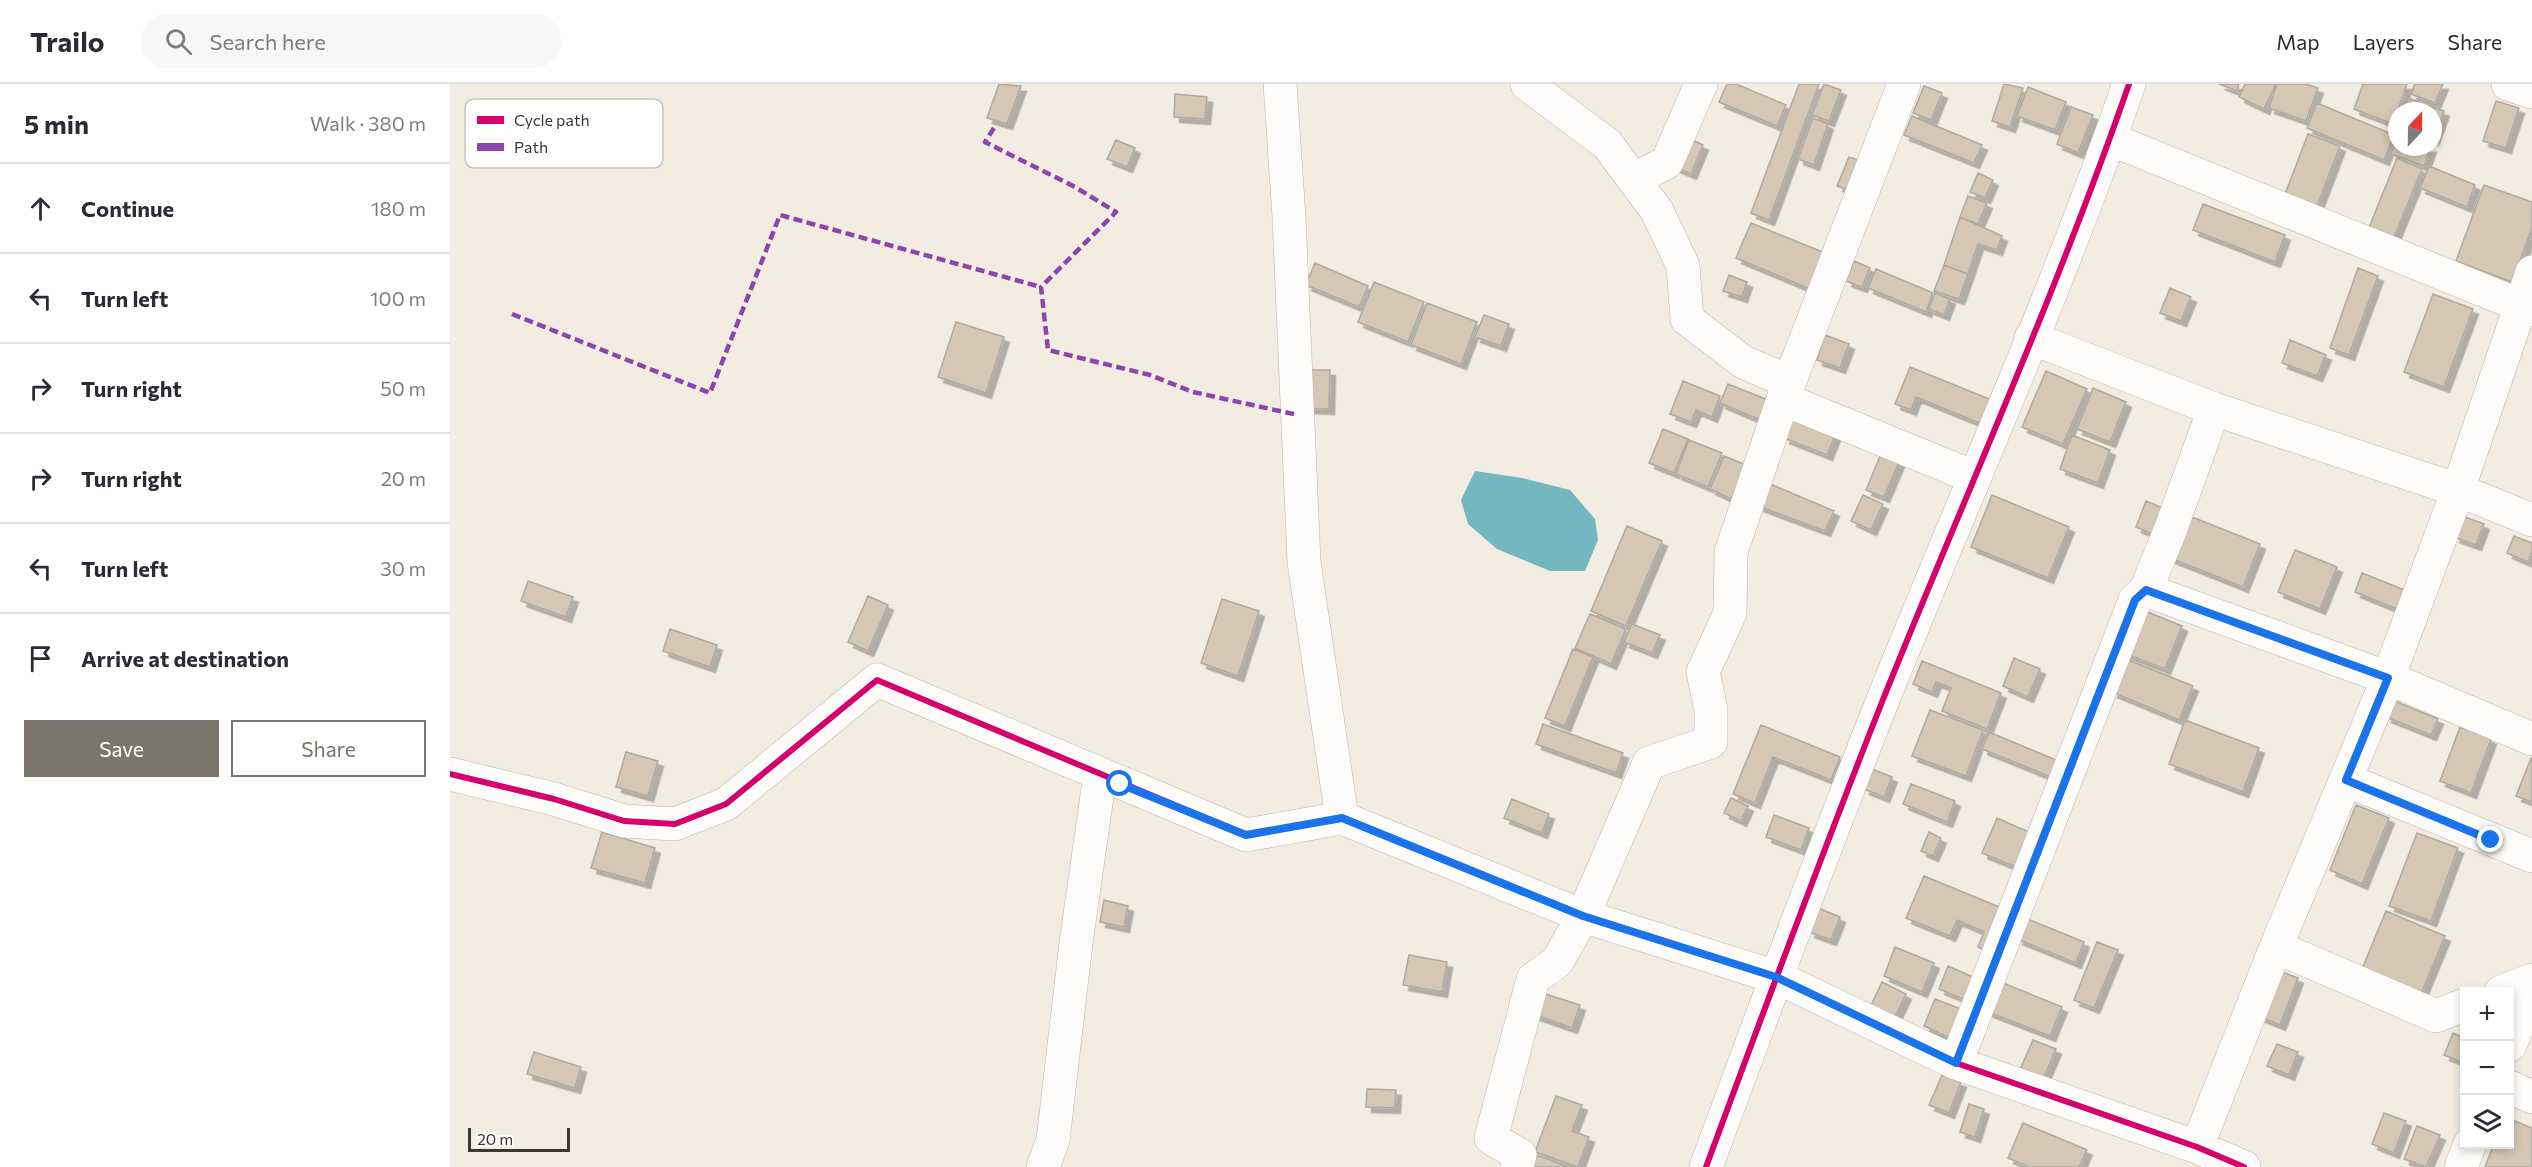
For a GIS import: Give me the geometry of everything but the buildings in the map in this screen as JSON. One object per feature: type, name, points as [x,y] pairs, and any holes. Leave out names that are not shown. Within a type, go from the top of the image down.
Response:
[{"type":"street","points":[[1280,84],[1290,217],[1304,562],[1342,818]]},
{"type":"street","points":[[1527,84],[1606,144],[1658,211],[1683,266],[1687,319],[1743,362],[1787,391],[1974,477]]},
{"type":"street","points":[[1634,180],[1667,162],[1701,84]]},
{"type":"street","points":[[1517,1167],[1520,1155],[1491,1138],[1533,978],[1557,962],[1583,916],[1649,763],[1711,742],[1711,710],[1703,672],[1730,613],[1731,552],[1787,391],[1904,84]]},
{"type":"street","points":[[1706,1167],[1776,977],[1884,697],[2031,338],[2110,139],[2129,84]]},
{"type":"street","points":[[2508,84],[2532,92]]},
{"type":"street","points":[[2110,139],[2527,308]]},
{"type":"street","points":[[2197,1147],[2276,947],[2388,678],[2527,308],[2532,272]]},
{"type":"street","points":[[2031,338],[2214,409],[2458,490],[2532,520]]},
{"type":"street","points":[[1956,1063],[2135,600],[2146,590],[2171,528],[2214,409]]},
{"type":"street","points":[[2146,590],[2388,678],[2532,738]]},
{"type":"street","points":[[450,774],[554,799],[624,821],[675,824],[726,804],[877,680],[1246,835],[1342,818],[1583,916],[1776,977],[1956,1063],[2197,1147],[2244,1167]]},
{"type":"street","points":[[1043,1167],[1053,1140],[1076,943],[1100,775]]},
{"type":"street","points":[[2346,780],[2532,856]]},
{"type":"street","points":[[2276,947],[2436,1016],[2460,1007]]},
{"type":"street","points":[[2514,987],[2532,980]]},
{"type":"street","points":[[2512,1041],[2532,990]]},
{"type":"street","points":[[2514,1089],[2532,1096]]},
{"type":"street","points":[[2461,1167],[2468,1149]]},
{"type":"water","points":[[1475,471],[1522,478],[1570,490],[1595,519],[1598,540],[1585,571],[1550,571],[1497,549],[1468,524],[1461,500]]},
{"type":"marked path","points":[[994,128],[985,142],[1075,187],[1116,212],[1041,287],[1048,350],[1150,375],[1193,392],[1298,415]]},
{"type":"marked path","points":[[512,314],[710,393],[780,215],[1041,287]]},
{"type":"cycle path","points":[[1706,1167],[1861,756],[2072,239],[2129,84]]},
{"type":"cycle path","points":[[450,774],[554,799],[624,821],[675,824],[726,804],[877,680],[1246,835],[1342,818],[1583,916],[1776,977],[1956,1063],[2197,1147],[2244,1167]]},
{"type":"route","points":[[1120,784],[1246,835],[1342,818],[1583,916],[1776,977],[1956,1063],[2135,600],[2146,590],[2388,678],[2346,780],[2491,840]]}]
